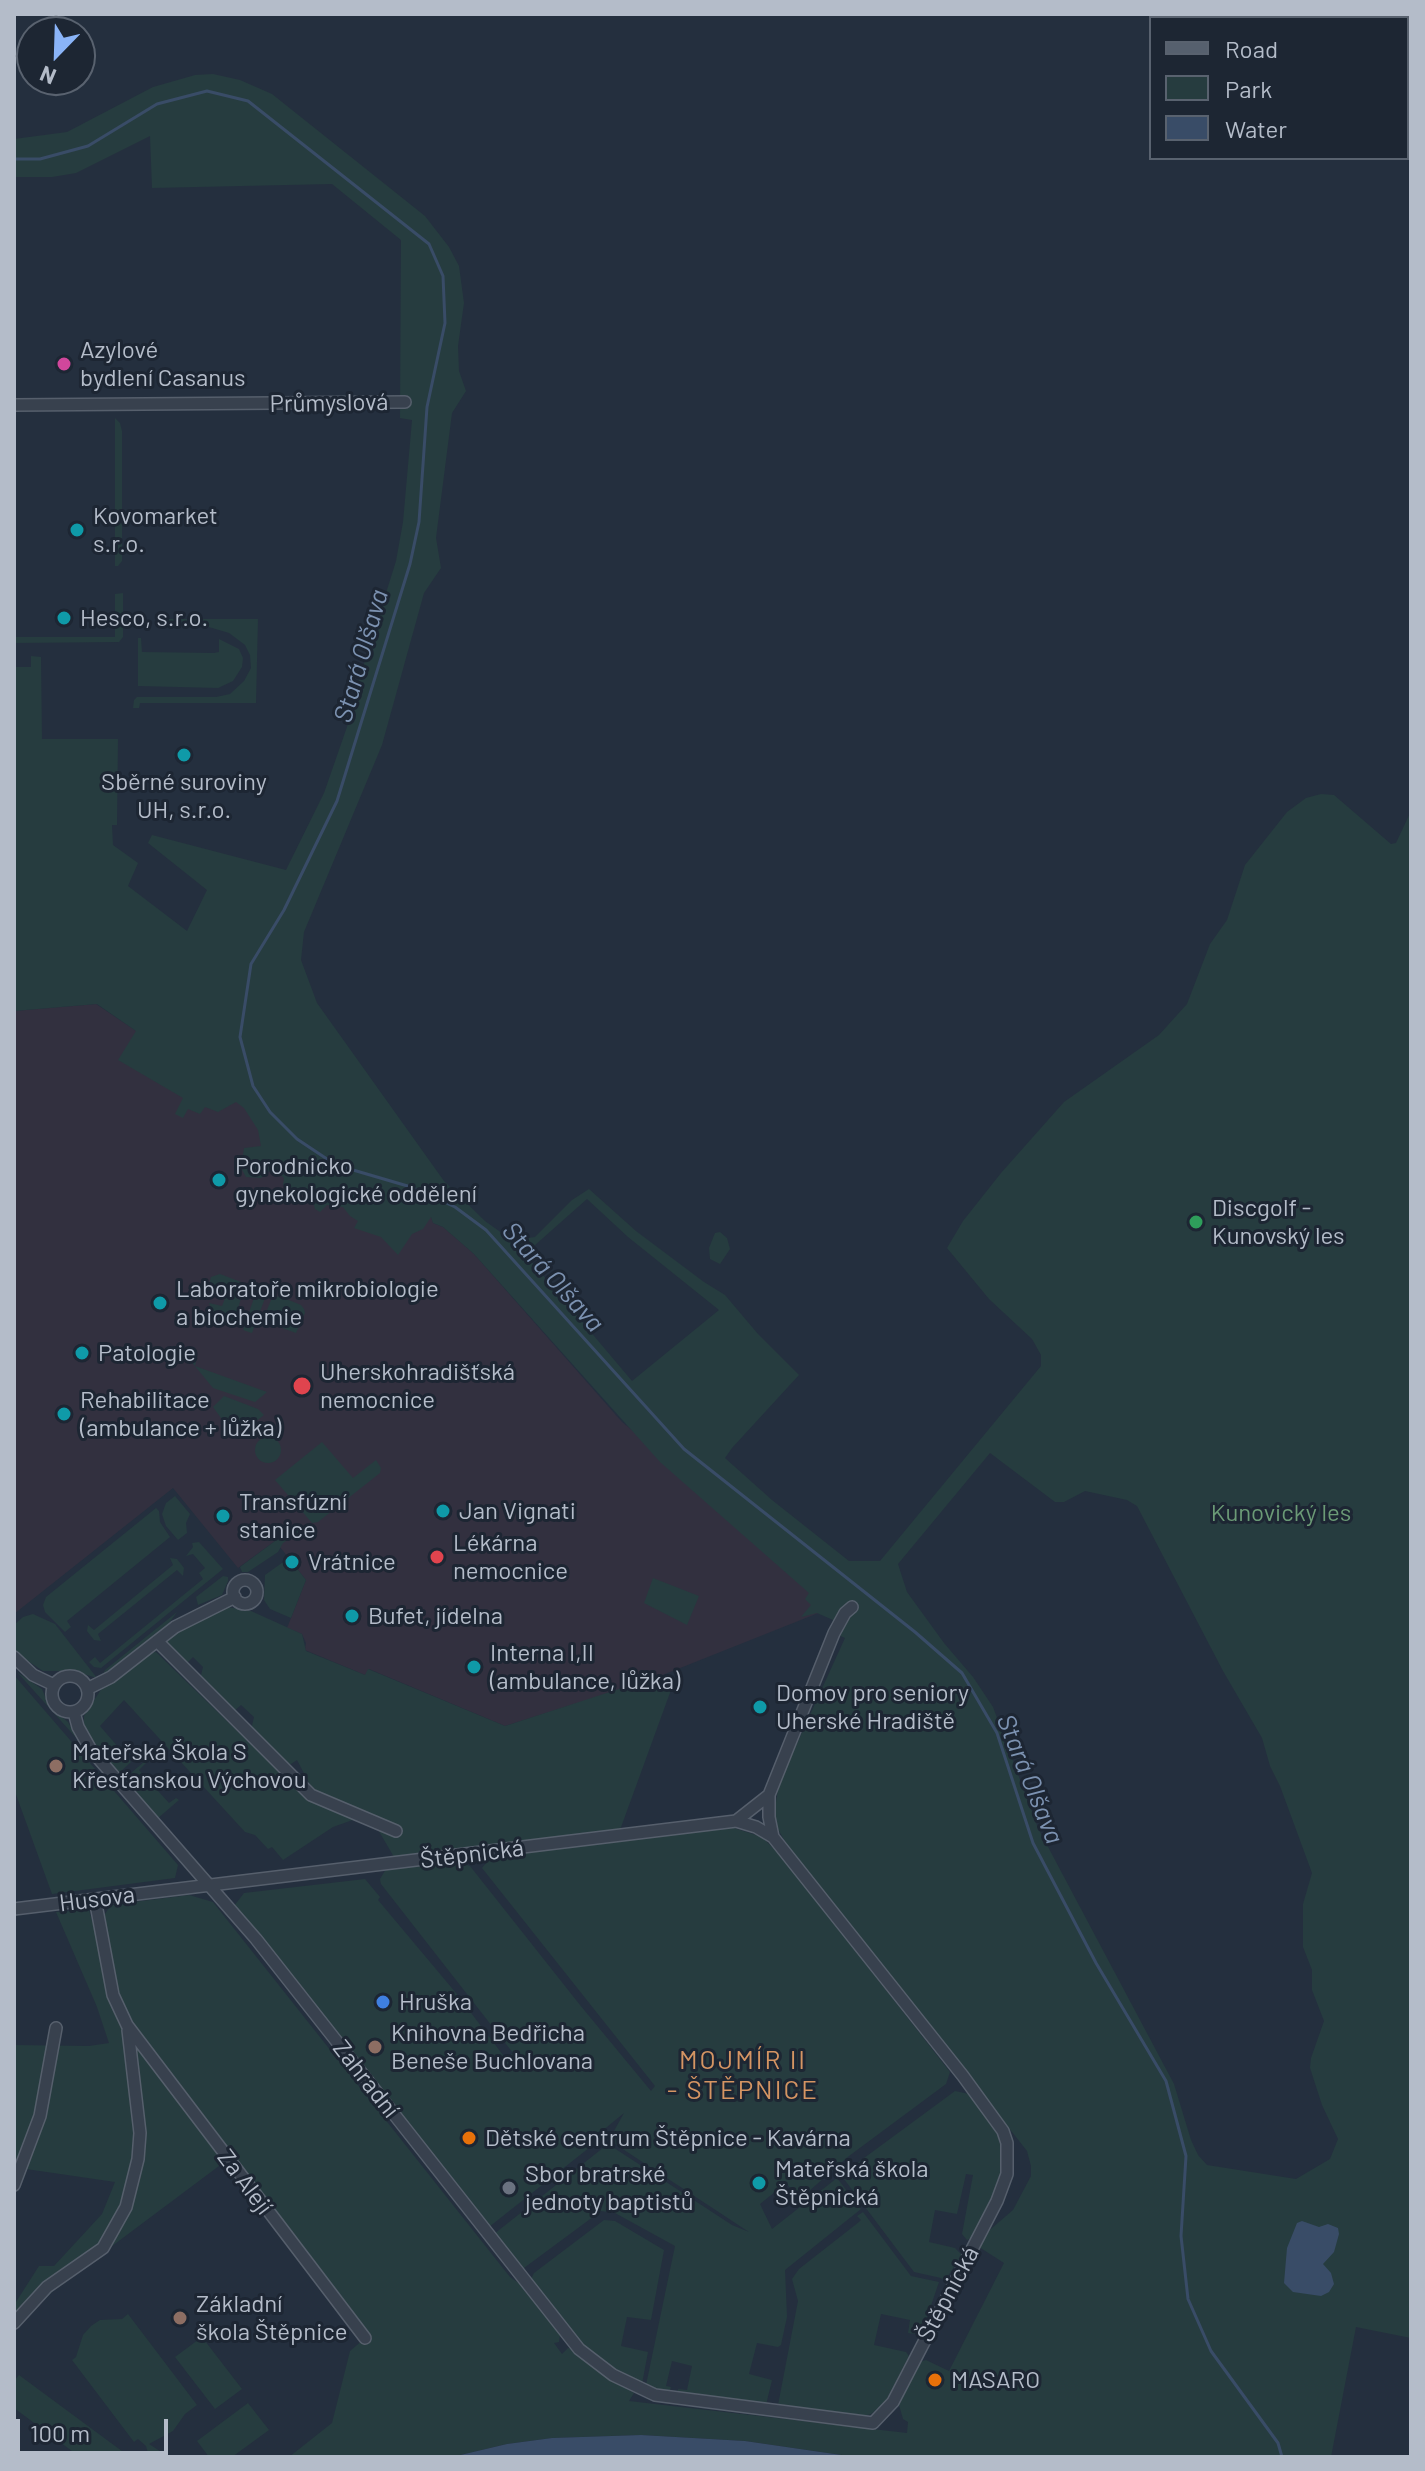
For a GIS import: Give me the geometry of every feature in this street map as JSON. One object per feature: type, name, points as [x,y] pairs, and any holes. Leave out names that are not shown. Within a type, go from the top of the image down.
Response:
[{"type":"street","name":"Průmyslová","points":[[14,405],[405,402]]},
{"type":"street","points":[[87,1689],[111,1677],[175,1627],[235,1597]]},
{"type":"street","points":[[773,1837],[769,1795],[834,1633],[852,1607]]},
{"type":"street","points":[[157,1641],[311,1795],[396,1831]]},
{"type":"street","points":[[14,1657],[33,1675],[54,1685]]},
{"type":"street","points":[[70,1676],[82,1681],[87,1689],[84,1705],[74,1712],[63,1711],[55,1705],[52,1695],[54,1685],[60,1679],[70,1676]]},
{"type":"street","name":"Zahradní","points":[[74,1712],[86,1744],[209,1884],[305,2000],[521,2277]]},
{"type":"street","points":[[736,1821],[769,1795]]},
{"type":"street","name":"Štěpnická","points":[[209,1884],[474,1855],[736,1821],[756,1827],[773,1837],[963,2076],[1003,2131],[1007,2143],[1008,2165],[1002,2190],[893,2402],[873,2423],[655,2395],[613,2375],[579,2349],[521,2277]]},
{"type":"street","points":[[180,1888],[189,1879],[191,1864]]},
{"type":"street","name":"Husova","points":[[14,1909],[209,1884]]},
{"type":"street","name":"Za Alejí","points":[[95,1899],[113,1995],[127,2025],[365,2338]]},
{"type":"street","name":"Za Alejí","points":[[14,2323],[47,2287],[103,2248],[126,2207],[138,2159],[140,2133],[127,2025]]},
{"type":"street","points":[[14,2185],[40,2116],[56,2028]]},
{"type":"shaded area","name":"Uherskohradišťská nemocnice","points":[[96,1004],[239,1100],[431,1216],[433,1223],[443,1227],[474,1254],[622,1422],[846,1602],[645,1682],[505,1726],[369,1669],[365,1675],[305,1650],[302,1634],[287,1628],[306,1580],[280,1547],[275,1541],[238,1568],[173,1488],[14,1614],[14,1011]]},
{"type":"green space","name":"Kunovický les","points":[[213,74],[240,80],[272,94],[425,216],[449,247],[459,266],[464,303],[458,346],[459,371],[466,391],[452,413],[436,538],[441,568],[424,593],[382,745],[304,932],[301,960],[317,1003],[444,1181],[485,1221],[513,1241],[520,1242],[521,1239],[535,1237],[572,1200],[589,1189],[636,1231],[725,1295],[799,1375],[725,1458],[849,1561],[880,1561],[1041,1366],[1041,1355],[1032,1339],[989,1299],[947,1248],[963,1221],[1064,1102],[1159,1035],[1187,1004],[1210,944],[1227,920],[1245,865],[1287,812],[1306,798],[1334,795],[1391,844],[1396,843],[1411,811],[1411,2338],[1356,2327],[1331,2457],[855,2457],[745,2441],[641,2435],[552,2438],[507,2444],[452,2457],[289,2457],[332,2423],[350,2351],[370,2334],[129,2017],[118,1993],[103,1917],[111,1905],[189,1895],[213,1902],[510,2277],[520,2284],[560,2335],[559,2342],[554,2343],[562,2354],[568,2348],[572,2349],[593,2367],[634,2393],[629,2401],[907,2433],[908,2422],[903,2419],[899,2405],[908,2384],[919,2362],[926,2360],[949,2371],[1004,2263],[979,2247],[984,2235],[1013,2210],[1031,2176],[1031,2166],[1027,2151],[790,1850],[775,1824],[779,1783],[845,1638],[829,1631],[833,1620],[817,1613],[801,1617],[811,1605],[805,1599],[809,1593],[660,1462],[474,1254],[443,1227],[433,1223],[431,1217],[423,1229],[412,1234],[398,1255],[381,1237],[354,1228],[358,1221],[343,1207],[327,1205],[320,1212],[315,1209],[312,1199],[283,1185],[284,1178],[273,1168],[261,1178],[246,1177],[241,1168],[244,1148],[261,1146],[258,1130],[244,1108],[236,1102],[218,1112],[205,1107],[200,1114],[188,1109],[183,1118],[175,1114],[183,1098],[118,1060],[136,1031],[97,1004],[14,1011],[14,667],[31,667],[31,656],[41,657],[42,739],[118,739],[117,825],[112,825],[113,845],[138,863],[128,886],[187,931],[207,890],[148,843],[152,835],[286,870],[324,793],[348,724],[396,561],[403,522],[412,420],[400,418],[401,240],[332,184],[152,188],[150,136],[76,173],[52,177],[14,177],[14,139],[67,132],[153,87],[195,75]],"holes":[[[587,1199],[628,1237],[719,1310],[632,1381],[525,1254]],[[990,1453],[1055,1502],[1064,1502],[1085,1491],[1127,1500],[1137,1506],[1223,1671],[1262,1738],[1312,1873],[1303,1904],[1303,1947],[1312,1970],[1312,1990],[1324,2021],[1310,2068],[1322,2105],[1338,2139],[1330,2159],[1296,2179],[1207,2165],[1198,2155],[1174,2084],[1038,1828],[993,1707],[907,1592],[898,1564]]]},
{"type":"green space","points":[[115,418],[122,431],[122,561],[118,566],[115,566]]},
{"type":"green space","points":[[123,593],[123,637],[119,642],[14,643],[14,637],[115,637],[115,594]]},
{"type":"green space","points":[[156,619],[258,619],[256,703],[140,703],[139,708],[133,708],[137,697],[216,697],[230,694],[244,681],[251,668],[245,645],[229,633],[192,622]]},
{"type":"green space","points":[[138,638],[141,638],[142,652],[214,653],[219,652],[219,639],[239,649],[243,658],[242,667],[233,681],[218,688],[138,686]]},
{"type":"green space","points":[[720,1232],[727,1238],[730,1249],[720,1264],[710,1259],[709,1248],[715,1233]]},
{"type":"green space","points":[[220,1274],[241,1282],[244,1287],[233,1327],[210,1319],[212,1312],[209,1303],[222,1306],[226,1296],[211,1289],[209,1284],[211,1277]]},
{"type":"green space","points":[[260,1292],[265,1298],[252,1333],[243,1330],[255,1295]]},
{"type":"green space","points":[[279,1296],[304,1309],[296,1333],[266,1322],[265,1315],[271,1300]]},
{"type":"green space","points":[[190,1355],[197,1357],[195,1366],[267,1392],[255,1402],[213,1388],[190,1360]]},
{"type":"green space","points":[[224,1396],[258,1409],[264,1415],[240,1434],[213,1407]]},
{"type":"green space","points":[[268,1437],[277,1441],[281,1450],[277,1459],[268,1463],[259,1459],[255,1450],[259,1441]]},
{"type":"green space","points":[[322,1442],[353,1478],[376,1460],[381,1468],[380,1473],[318,1522],[312,1523],[275,1480]]},
{"type":"green space","points":[[175,1496],[190,1514],[186,1523],[187,1533],[178,1540],[166,1526],[162,1514],[166,1503]]},
{"type":"green space","points":[[156,1508],[160,1522],[170,1537],[67,1621],[71,1627],[65,1632],[45,1612],[43,1605],[46,1597]]},
{"type":"green space","points":[[298,1524],[298,1533],[283,1543],[278,1552],[248,1572],[242,1572],[240,1567]]},
{"type":"green space","points":[[199,1542],[223,1569],[101,1668],[94,1667],[89,1662],[95,1657],[100,1663],[203,1579],[199,1573],[205,1568],[193,1554],[186,1556],[193,1547],[192,1543]]},
{"type":"green space","points":[[170,1558],[177,1559],[184,1568],[183,1576],[177,1570],[98,1634],[101,1641],[94,1640],[87,1631],[88,1625],[94,1630],[173,1565]]},
{"type":"green space","points":[[286,1560],[306,1580],[291,1618],[270,1609],[264,1600],[265,1575]]},
{"type":"green space","points":[[223,1576],[228,1577],[228,1581],[222,1595],[198,1605],[196,1597]]},
{"type":"green space","points":[[653,1578],[699,1596],[687,1625],[644,1603]]},
{"type":"green space","points":[[227,1607],[251,1611],[302,1634],[306,1651],[365,1675],[368,1669],[505,1726],[662,1675],[671,1690],[620,1830],[394,1857],[377,1828],[361,1817],[333,1827],[283,1860],[272,1847],[268,1849],[255,1835],[245,1832],[124,1700],[100,1726],[131,1762],[118,1774],[91,1742],[84,1730],[84,1716],[102,1688],[150,1653],[156,1652],[307,1799],[321,1806],[297,1760],[291,1764],[285,1763],[251,1730],[254,1717],[241,1705],[233,1712],[200,1679],[203,1667],[193,1657],[185,1665],[166,1643],[174,1633]]},
{"type":"green space","points":[[177,1612],[167,1626],[102,1676],[105,1670]]},
{"type":"green space","points":[[33,1614],[55,1624],[97,1678],[73,1671],[43,1671],[14,1649],[14,1625],[23,1617]]},
{"type":"green space","points":[[17,1672],[42,1689],[49,1706],[68,1722],[79,1741]]},
{"type":"green space","points":[[14,1675],[178,1865],[175,1878],[52,1894],[14,1789]]},
{"type":"green space","points":[[145,1761],[139,1770],[169,1803],[176,1798],[179,1800],[157,1819],[124,1779]]},
{"type":"green space","points":[[731,1827],[762,1837],[782,1857],[950,2072],[946,2084],[849,2156],[808,2192],[798,2197],[786,2183],[760,2204],[772,2229],[837,2178],[861,2209],[785,2270],[787,2317],[781,2345],[757,2343],[749,2374],[772,2380],[766,2405],[677,2394],[678,2389],[687,2390],[692,2366],[672,2361],[666,2386],[671,2387],[669,2393],[646,2385],[675,2246],[615,2213],[601,2211],[524,2268],[519,2266],[494,2234],[608,2144],[732,2225],[749,2232],[609,2140],[624,2113],[596,2136],[599,2140],[489,2227],[234,1906],[244,1893],[365,1879],[380,1897],[378,1900],[456,1993],[506,2059],[513,2053],[380,1879],[386,1869],[453,1860],[470,1866],[651,2091],[655,2086],[482,1868],[492,1856]]},
{"type":"green space","points":[[89,1910],[120,2019],[223,2163],[56,2288],[14,2331],[14,2305],[39,2266],[54,2266],[102,2214],[115,2182],[20,2166],[14,2179],[14,2045],[89,2046],[109,2043],[56,1912]]},
{"type":"green space","points":[[955,2091],[969,2094],[997,2133],[1002,2151],[1001,2173],[994,2195],[971,2238],[967,2240],[962,2234],[973,2175],[966,2174],[957,2214],[935,2210],[929,2242],[955,2248],[962,2255],[944,2282],[941,2278],[914,2272],[841,2175]]},
{"type":"green space","points":[[863,2212],[911,2276],[939,2282],[921,2335],[908,2333],[910,2320],[881,2314],[874,2345],[906,2352],[909,2356],[886,2401],[871,2414],[861,2417],[778,2405],[798,2301],[792,2279],[799,2269],[859,2222],[861,2220],[857,2216]]},
{"type":"green space","points":[[604,2220],[615,2221],[664,2250],[651,2320],[627,2317],[621,2346],[648,2352],[642,2384],[586,2348],[531,2279],[534,2273]]},
{"type":"green space","points":[[128,2314],[197,2405],[185,2414],[173,2431],[149,2444],[169,2457],[149,2457],[146,2446],[138,2439],[134,2442],[72,2360],[76,2357],[83,2335],[91,2326],[100,2320],[122,2319]]},
{"type":"green space","points":[[202,2337],[242,2389],[215,2409],[175,2357]]},
{"type":"green space","points":[[19,2375],[130,2457],[80,2457],[14,2408],[14,2381]]},
{"type":"green space","points":[[248,2403],[269,2430],[232,2457],[209,2457],[197,2441]]},
{"type":"water","points":[[1302,2221],[1319,2227],[1328,2224],[1338,2228],[1334,2252],[1323,2264],[1331,2273],[1334,2284],[1329,2292],[1321,2296],[1293,2292],[1284,2283],[1287,2248],[1297,2223]]},
{"type":"water","points":[[641,2435],[745,2441],[855,2457],[452,2457],[507,2444],[552,2438]]},
{"type":"waterway","name":"Stará Olšava","points":[[14,159],[40,159],[88,146],[157,104],[207,91],[248,101],[429,244],[443,276],[445,323],[427,407],[419,522],[410,564],[337,801],[284,910],[251,964],[240,1037],[253,1086],[270,1112],[297,1139],[336,1165],[411,1187],[455,1207],[486,1230],[684,1449],[915,1632],[962,1673],[997,1733],[1033,1843],[1096,1963],[1166,2081],[1186,2156],[1181,2236],[1188,2299],[1211,2351],[1278,2443],[1282,2457]]},
{"type":"place","name":"Azylové bydlení Casanus","points":[[64,364]]},
{"type":"place","name":"Kovomarket s.r.o.","points":[[77,530]]},
{"type":"place","name":"Hesco, s.r.o.","points":[[64,618]]},
{"type":"place","name":"Sběrné suroviny UH, s.r.o.","points":[[184,755]]},
{"type":"place","name":"Porodnicko gynekologické oddělení","points":[[219,1180]]},
{"type":"place","name":"Discgolf - Kunovský les","points":[[1196,1222]]},
{"type":"place","name":"Laboratoře mikrobiologie a biochemie","points":[[160,1303]]},
{"type":"place","name":"Patologie","points":[[82,1353]]},
{"type":"place","name":"Uherskohradišťská nemocnice","points":[[302,1386]]},
{"type":"place","name":"Rehabilitace (ambulance + lůžka)","points":[[64,1414]]},
{"type":"place","name":"Jan Vignati","points":[[443,1511]]},
{"type":"place","name":"Transfúzní stanice","points":[[223,1516]]},
{"type":"place","name":"Lékárna nemocnice","points":[[437,1557]]},
{"type":"place","name":"Vrátnice","points":[[292,1562]]},
{"type":"place","name":"Bufet, jídelna","points":[[352,1616]]},
{"type":"place","name":"Interna I,II (ambulance, lůžka)","points":[[474,1667]]},
{"type":"place","name":"Domov pro seniory Uherské Hradiště","points":[[760,1707]]},
{"type":"place","name":"Mateřská Škola S Křesťanskou Výchovou","points":[[56,1766]]},
{"type":"place","name":"Hruška","points":[[383,2002]]},
{"type":"place","name":"Knihovna Bedřicha Beneše Buchlovana","points":[[375,2047]]},
{"type":"place","name":"Dětské centrum Štěpnice - Kavárna","points":[[469,2138]]},
{"type":"place","name":"Mateřská škola Štěpnická","points":[[759,2183]]},
{"type":"place","name":"Sbor bratrské jednoty baptistů","points":[[509,2188]]},
{"type":"place","name":"Základní škola Štěpnice","points":[[180,2318]]},
{"type":"place","name":"MASARO","points":[[935,2380]]},
{"type":"district","name":"MOJMÍR II - ŠTĚPNICE","points":[[743,2075]]}]
